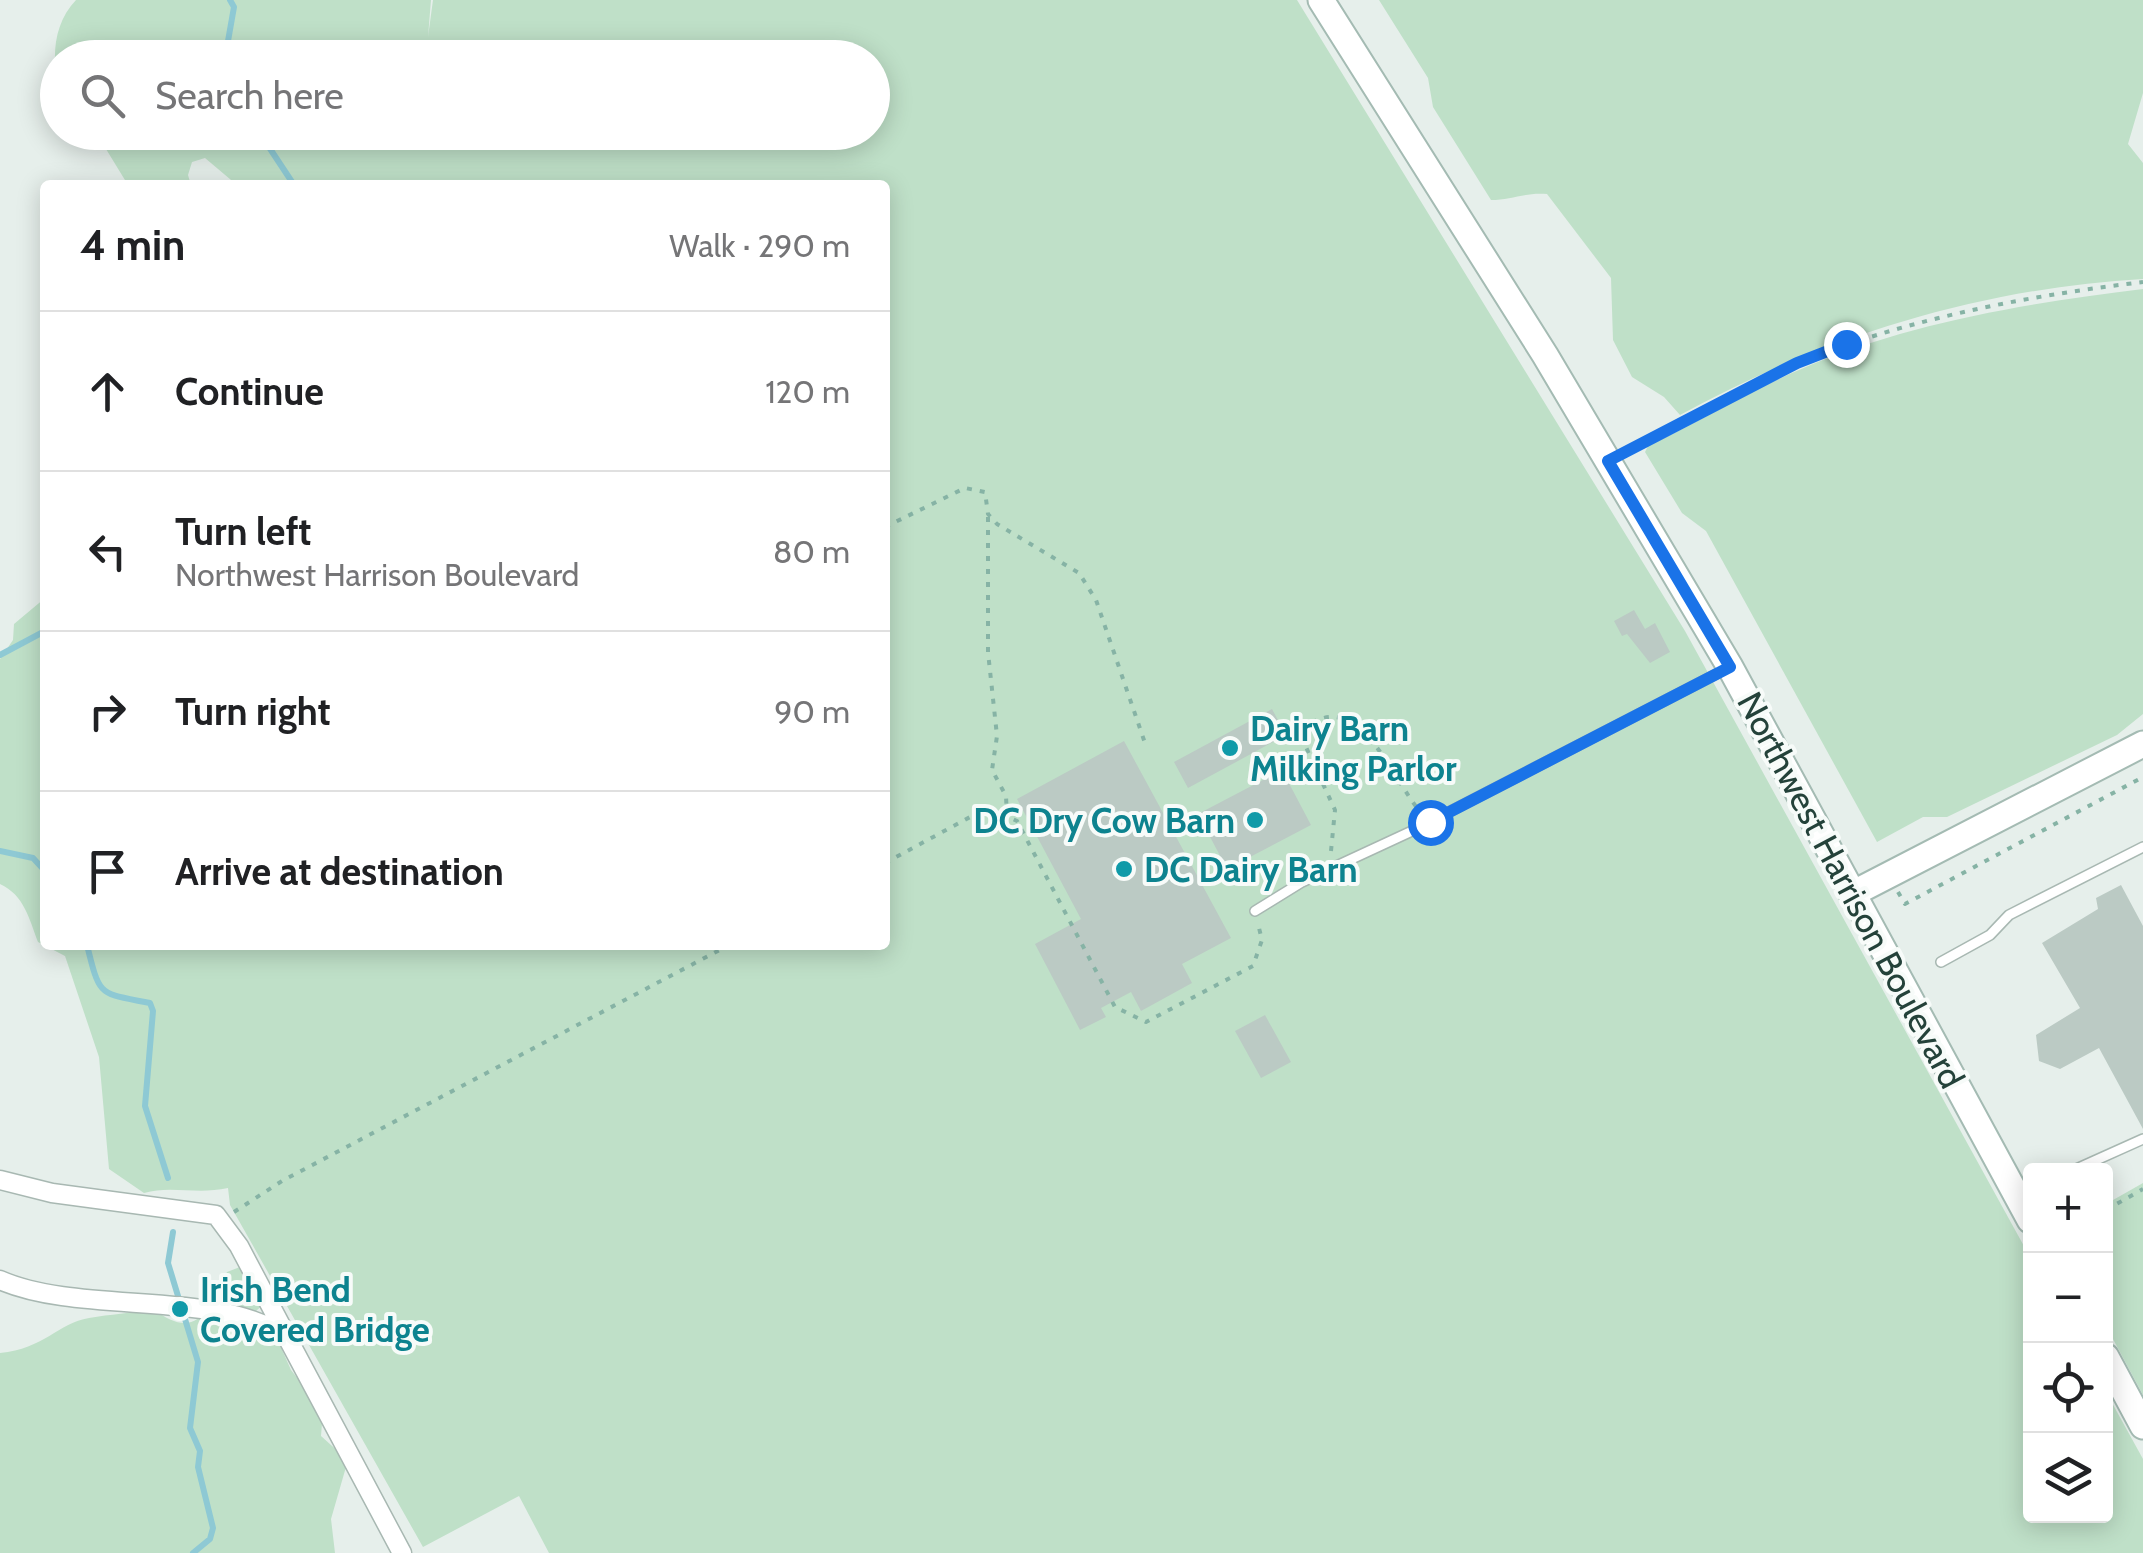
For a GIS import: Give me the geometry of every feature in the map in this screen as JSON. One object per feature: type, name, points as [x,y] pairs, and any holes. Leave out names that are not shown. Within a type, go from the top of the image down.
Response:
[{"type":"main road","name":"Northwest Harrison Boulevard","points":[[1321,0],[1608,461],[1730,667],[2023,1198]]},
{"type":"main road","points":[[1852,894],[2143,744]]},
{"type":"main road","points":[[2113,1370],[2143,1426]]},
{"type":"street","points":[[0,1180],[52,1194],[204,1210],[226,1224],[402,1553]]},
{"type":"street","points":[[0,1280],[47,1296],[210,1312],[265,1324],[288,1339]]},
{"type":"lane","points":[[1254,910],[1730,667]]},
{"type":"lane","points":[[1940,962],[1990,936],[2008,915],[2143,847]]},
{"type":"lane","points":[[2090,1163],[2143,1139]]},
{"type":"path","points":[[1608,461],[1797,363],[1846,344],[2018,300],[2143,282]]},
{"type":"path","points":[[890,525],[965,488],[985,492],[988,652],[997,736],[992,770],[1006,796],[1007,817]]},
{"type":"path","points":[[988,514],[997,524],[1079,573],[1096,600],[1146,746]]},
{"type":"path","points":[[1327,870],[1335,810],[1298,732],[1316,716],[1338,714],[1358,726],[1430,822]]},
{"type":"path","points":[[1888,874],[1905,904],[2143,777]]},
{"type":"path","points":[[890,860],[972,816],[995,811],[1018,821],[1115,1007],[1146,1022],[1253,966],[1262,940],[1254,910]]},
{"type":"path","points":[[226,1224],[240,1205],[268,1189],[720,950]]},
{"type":"path","points":[[2113,1206],[2143,1189]]},
{"type":"green space","points":[[76,0],[431,0],[428,37],[433,0],[1297,0],[1685,631],[2023,1244],[2023,1523],[2113,1523],[2113,1405],[2143,1459],[2143,1553],[549,1553],[519,1496],[423,1547],[230,1205],[228,1188],[144,1193],[109,1169],[99,1057],[65,956],[53,950],[890,950],[890,180],[231,180],[205,158],[192,162],[190,180],[125,180],[107,150],[890,150],[890,40],[57,40],[63,18]]},
{"type":"green space","points":[[1379,0],[2143,0],[2143,93],[2128,144],[2143,163],[2143,279],[2022,293],[1904,321],[1789,362],[1680,415],[1664,397],[1632,377],[1613,340],[1611,278],[1547,194],[1491,200],[1433,107],[1428,78]]},
{"type":"green space","points":[[2143,289],[2143,714],[2117,735],[1947,817],[1923,817],[1877,842],[1706,531],[1682,513],[1645,452],[1648,446],[1780,379],[1882,339],[2012,308]]},
{"type":"green space","points":[[40,602],[40,943],[20,901],[0,884],[0,659],[13,640],[14,624]]},
{"type":"green space","points":[[2143,1183],[2143,1395],[2113,1339],[2113,1200]]},
{"type":"green space","points":[[240,1267],[254,1279],[265,1303],[246,1320],[251,1331],[279,1343],[291,1370],[323,1411],[321,1436],[341,1454],[346,1467],[331,1519],[335,1553],[0,1553],[0,1353],[28,1347],[78,1321],[152,1308],[180,1323],[190,1322],[206,1310],[227,1272]]},
{"type":"building","points":[[1634,610],[1645,629],[1655,623],[1670,652],[1650,663],[1627,634],[1622,636],[1614,621]]},
{"type":"building","name":"Dairy Barn Milking Parlor","points":[[1272,709],[1286,735],[1188,788],[1174,762]]},
{"type":"building","name":"DC Dairy Barn","points":[[1124,741],[1231,938],[1182,964],[1192,983],[1141,1011],[1131,992],[1101,1008],[1106,1017],[1080,1030],[1035,944],[1081,919],[1017,799]]},
{"type":"building","name":"DC Dry Cow Barn","points":[[1282,770],[1311,825],[1227,869],[1198,814]]},
{"type":"building","points":[[2121,885],[2143,926],[2143,1129],[2099,1048],[2060,1069],[2039,1061],[2036,1035],[2080,1008],[2042,943],[2098,909],[2096,898]]},
{"type":"building","points":[[1265,1015],[1291,1062],[1261,1078],[1235,1031]]},
{"type":"waterway","points":[[228,40],[234,7],[230,0]]},
{"type":"waterway","points":[[271,150],[291,180]]},
{"type":"waterway","points":[[0,655],[40,634]]},
{"type":"waterway","points":[[0,851],[33,858],[40,866]]},
{"type":"waterway","points":[[88,950],[104,990],[150,1003],[153,1011],[145,1106],[168,1178]]},
{"type":"waterway","points":[[173,1232],[168,1263],[198,1362],[190,1428],[200,1451],[198,1467],[213,1528],[210,1539],[193,1553]]},
{"type":"place","name":"Dairy Barn Milking Parlor","points":[[1230,748]]},
{"type":"place","name":"DC Dry Cow Barn","points":[[1255,820]]},
{"type":"place","name":"DC Dairy Barn","points":[[1124,869]]},
{"type":"place","name":"Irish Bend Covered Bridge","points":[[180,1309]]},
{"type":"route","points":[[1430,822],[1730,667],[1608,461],[1797,363],[1846,344]]}]
